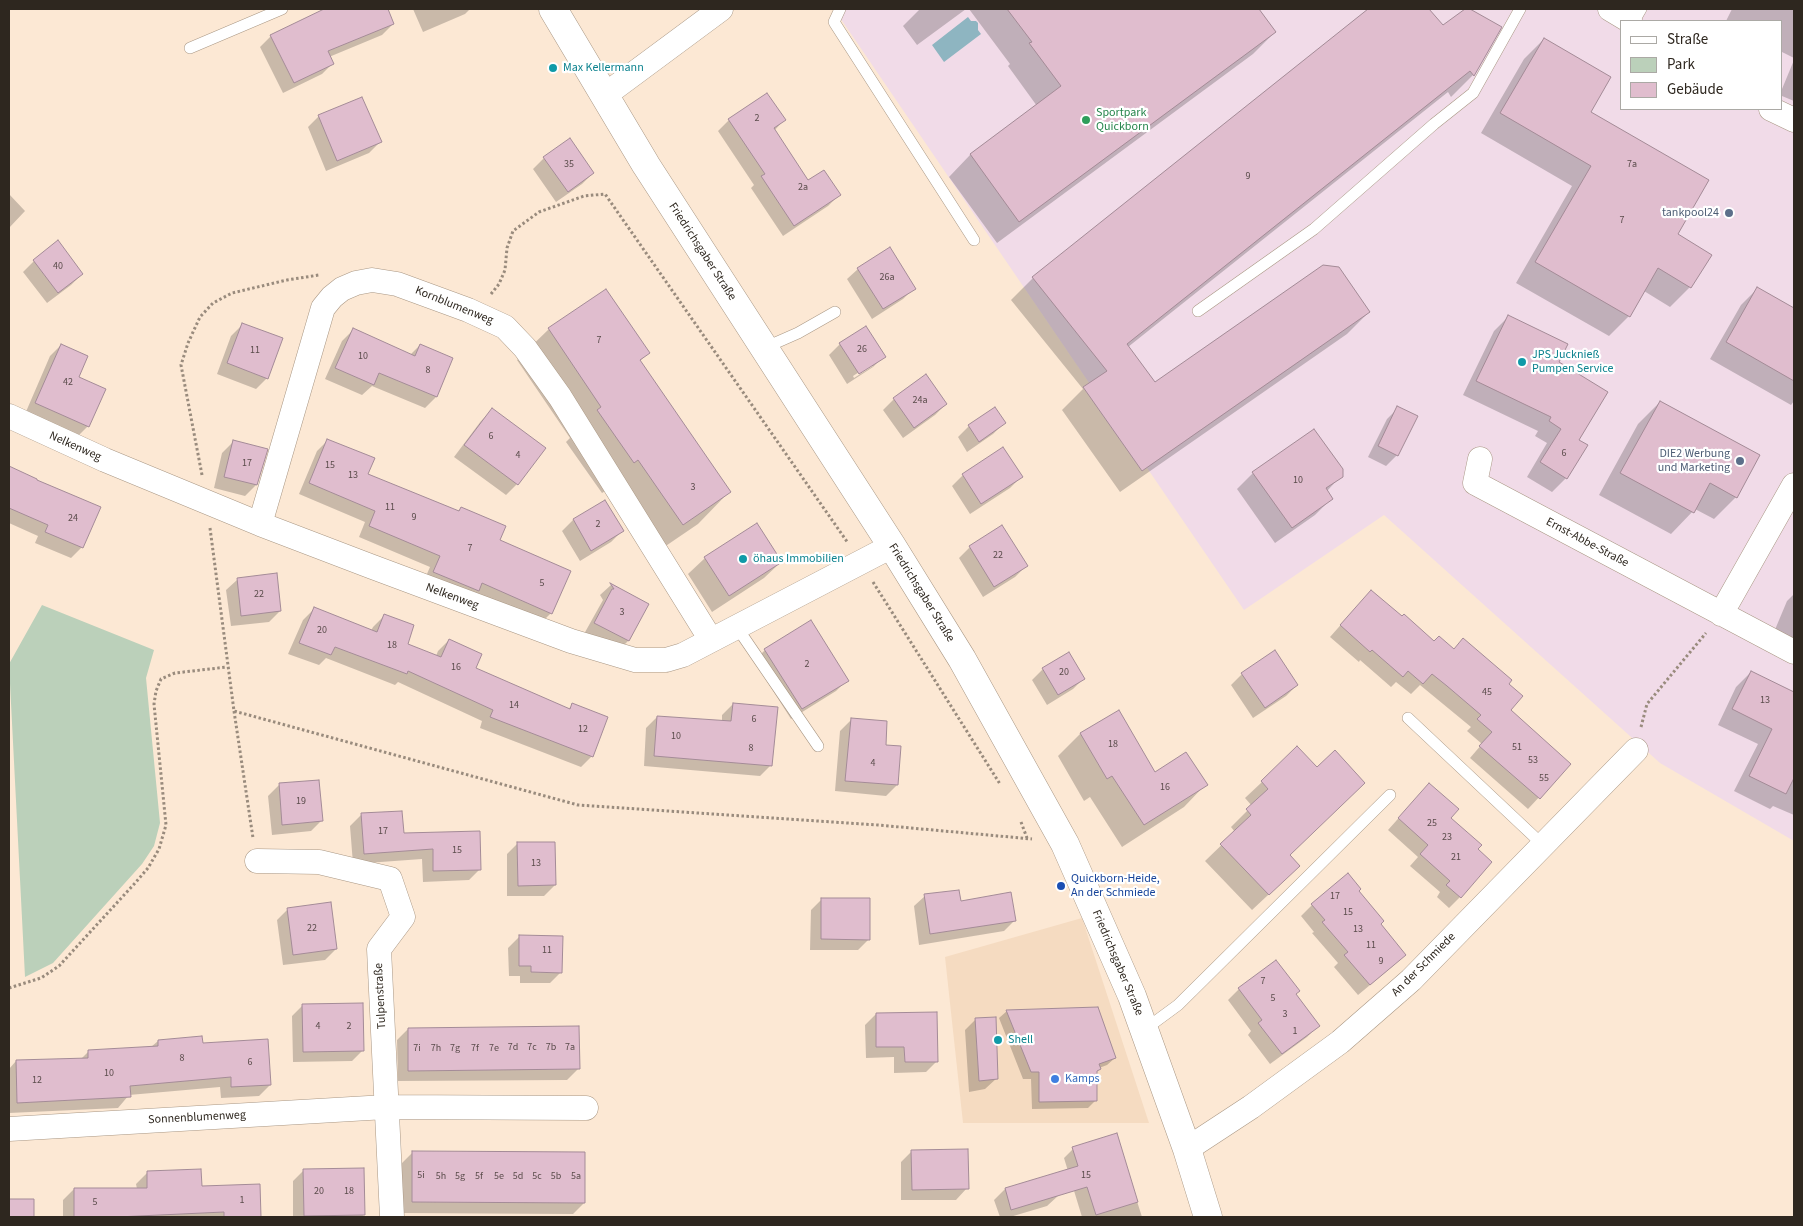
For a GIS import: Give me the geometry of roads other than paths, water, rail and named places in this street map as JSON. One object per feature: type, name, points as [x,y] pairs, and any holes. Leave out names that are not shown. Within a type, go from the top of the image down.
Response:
[{"type":"main road","name":"Friedrichsgaber Straße","points":[[553,9],[646,165],[892,546],[962,659],[1065,844],[1132,996],[1187,1150],[1208,1217]]},
{"type":"street","points":[[605,95],[721,9]]},
{"type":"street","points":[[1610,9],[1628,20]]},
{"type":"street","points":[[1773,110],[1794,120]]},
{"type":"street","name":"Kornblumenweg","points":[[260,524],[323,308],[342,289],[372,280],[413,289],[468,310],[505,327],[525,348],[560,397],[711,640]]},
{"type":"street","name":"Nelkenweg","points":[[9,416],[105,460],[260,524],[571,641],[635,660],[666,660],[683,655],[892,546]]},
{"type":"street","name":"Ernst-Abbe-Straße","points":[[1480,459],[1475,483],[1794,652]]},
{"type":"street","points":[[1721,614],[1794,485]]},
{"type":"street","name":"An der Schmiede","points":[[1187,1150],[1251,1107],[1340,1042],[1411,980],[1636,750]]},
{"type":"street","name":"Tulpenstraße","points":[[257,861],[320,862],[390,879],[402,917],[379,949],[392,1217]]},
{"type":"street","points":[[386,1108],[586,1108]]},
{"type":"street","name":"Sonnenblumenweg","points":[[9,1129],[386,1108]]},
{"type":"lane","points":[[190,48],[282,9]]},
{"type":"lane","points":[[840,9],[834,22],[974,240]]},
{"type":"lane","points":[[1635,20],[1641,9]]},
{"type":"lane","points":[[1198,311],[1314,229],[1434,124],[1473,93],[1517,10]]},
{"type":"lane","points":[[764,348],[798,333],[835,312]]},
{"type":"lane","points":[[736,626],[818,746]]},
{"type":"lane","points":[[1408,718],[1543,844]]},
{"type":"lane","points":[[1144,1030],[1178,1005],[1390,795]]},
{"type":"water","points":[[968,17],[971,21],[978,23],[978,30],[981,34],[944,62],[932,45]]},
{"type":"place","name":"Max Kellermann","points":[[553,68]]},
{"type":"place","name":"Sportpark Quickborn","points":[[1086,120]]},
{"type":"place","name":"tankpool24","points":[[1729,213]]},
{"type":"place","name":"JPS Jucknieß Pumpen Service","points":[[1522,362]]},
{"type":"place","name":"DIE2 Werbung und Marketing","points":[[1740,461]]},
{"type":"place","name":"öhaus Immobilien","points":[[743,559]]},
{"type":"place","name":"Quickborn-Heide, An der Schmiede","points":[[1061,886]]},
{"type":"place","name":"Shell","points":[[998,1040]]},
{"type":"place","name":"Kamps","points":[[1055,1079]]}]
